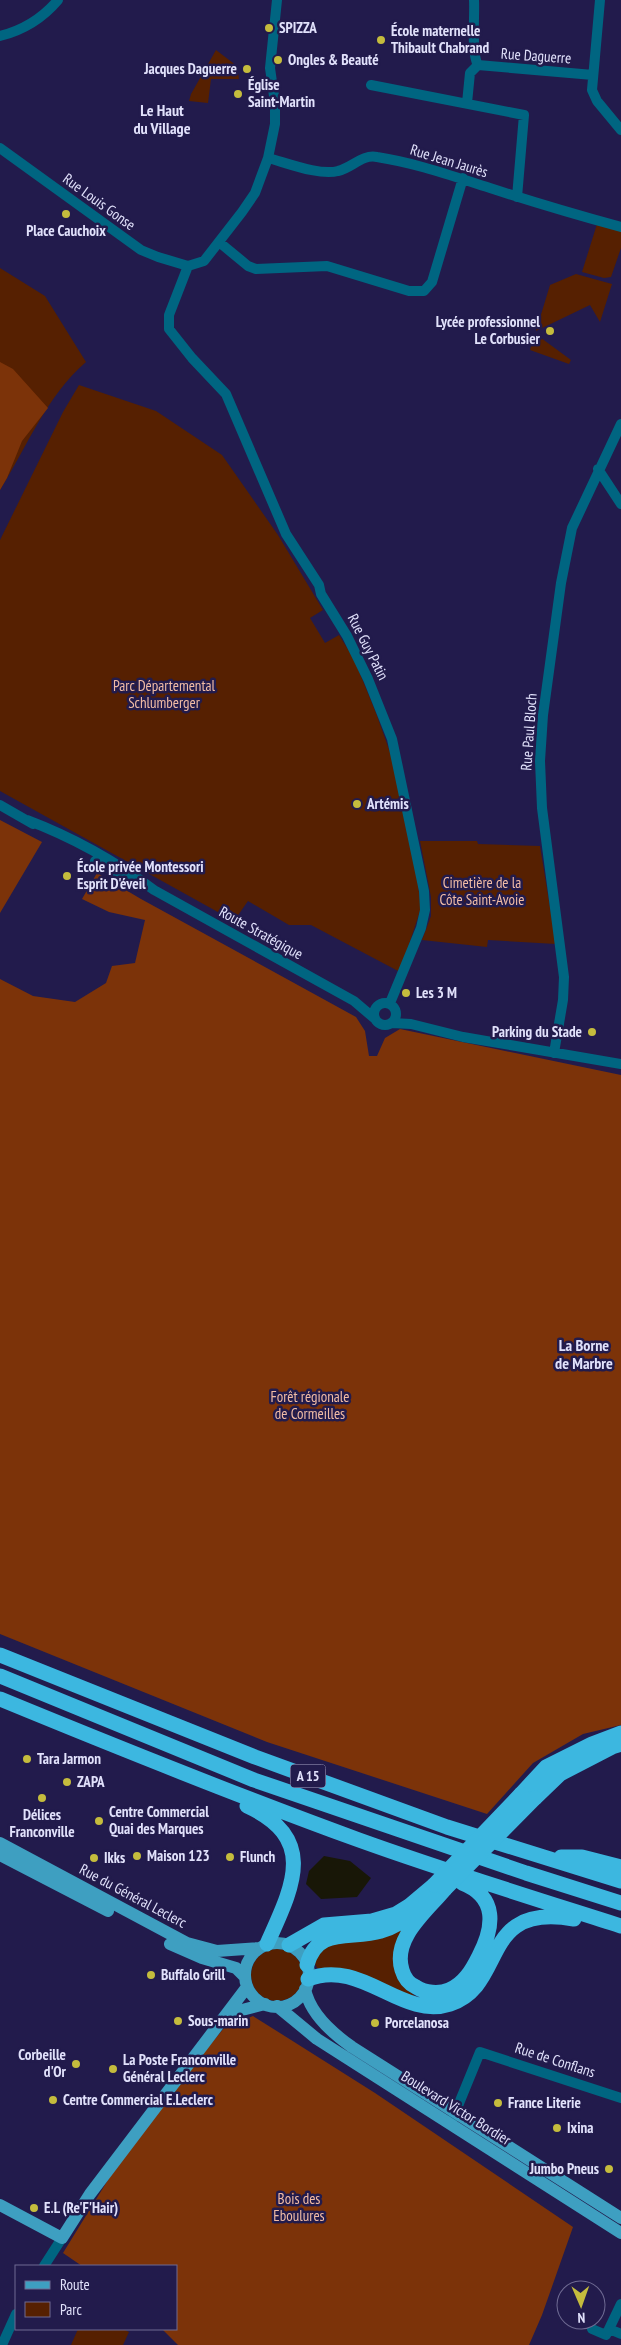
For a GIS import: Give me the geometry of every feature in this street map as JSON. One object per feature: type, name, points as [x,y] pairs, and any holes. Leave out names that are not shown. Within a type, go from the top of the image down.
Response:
[{"type":"highway","name":"A 15","points":[[0,1655],[255,1757],[447,1827],[621,1881]]},
{"type":"highway","name":"A 15","points":[[0,1676],[254,1780],[526,1873],[621,1903]]},
{"type":"highway","points":[[0,1699],[144,1758],[359,1840],[477,1891],[489,1908],[490,1931],[468,1976],[450,1990],[435,1993],[417,1988],[406,1979],[401,1965],[400,1951],[406,1935],[439,1887]]},
{"type":"highway","points":[[528,1796],[546,1767],[592,1744],[621,1733]]},
{"type":"highway","points":[[621,1744],[560,1774],[528,1796],[407,1918],[391,1927],[373,1933],[325,1939],[314,1950],[307,1978],[347,1976],[364,1981],[415,2003],[441,2006],[455,2002],[468,1993],[480,1979],[507,1935],[526,1921],[549,1916],[621,1926]]},
{"type":"highway","points":[[144,1758],[260,1812],[286,1834],[293,1852],[293,1875],[288,1893],[263,1946]]},
{"type":"highway","points":[[359,1840],[476,1880],[621,1926]]},
{"type":"highway","points":[[548,1858],[582,1857],[621,1867]]},
{"type":"highway","points":[[289,1945],[324,1925],[363,1922],[387,1917],[439,1887]]},
{"type":"main road","name":"Rue du Général Leclerc","points":[[0,1844],[187,1943],[217,1951],[263,1946]]},
{"type":"main road","name":"Rue du Général Leclerc","points":[[0,1855],[186,1952],[236,1968],[246,1982]]},
{"type":"main road","points":[[0,2204],[62,2238],[90,2194],[218,2025],[246,1982],[248,1961],[263,1946],[274,1943],[289,1945],[302,1955],[307,1978],[293,2002],[242,2010],[218,2025]]},
{"type":"main road","name":"Boulevard Victor Bordier","points":[[307,1978],[311,2006],[337,2036],[621,2233]]},
{"type":"main road","points":[[246,1982],[254,1997],[271,2005]]},
{"type":"main road","name":"Boulevard Victor Bordier","points":[[271,2005],[288,2014],[308,2034],[621,2218]]},
{"type":"street","points":[[0,36],[29,26],[47,13],[58,0]]},
{"type":"street","points":[[188,266],[204,261],[219,242],[254,193],[268,158],[276,114],[270,68],[277,0]]},
{"type":"street","points":[[467,103],[470,73],[478,65],[474,52],[476,25],[474,0]]},
{"type":"street","points":[[600,0],[593,95],[621,130]]},
{"type":"street","name":"Rue Daguerre","points":[[478,65],[593,75]]},
{"type":"street","points":[[371,85],[524,115],[517,197]]},
{"type":"street","name":"Rue Louis Gonse","points":[[0,148],[126,240],[158,257],[188,266]]},
{"type":"street","name":"Rue Jean Jaurès","points":[[268,158],[300,167],[333,172],[340,171],[365,157],[374,156],[431,168],[517,197],[621,227]]},
{"type":"street","points":[[219,242],[248,266],[256,269],[327,266],[408,291],[424,291],[432,282],[463,178]]},
{"type":"street","name":"Rue Guy Patin","points":[[188,266],[169,315],[170,329],[226,394],[286,534],[319,585],[321,594],[347,636],[368,679],[392,739],[407,800],[426,903],[417,939],[393,1007]]},
{"type":"street","name":"Rue Paul Bloch","points":[[554,1053],[563,1000],[564,977],[542,808],[540,761],[543,715],[561,583],[572,528],[598,469],[621,424]]},
{"type":"street","points":[[598,469],[621,504]]},
{"type":"street","name":"Route Stratégique","points":[[0,805],[27,820],[55,831],[130,872],[154,890],[354,1001],[374,1018]]},
{"type":"street","name":"Route Stratégique","points":[[354,1001],[379,1004]]},
{"type":"street","points":[[423,1026],[393,1007],[379,1004],[374,1011],[374,1018],[382,1024],[423,1026],[463,1037],[621,1064]]},
{"type":"street","points":[[392,1023],[396,1017],[393,1007]]},
{"type":"street","name":"Rue de Conflans","points":[[453,2118],[480,2052],[621,2098]]},
{"type":"street","points":[[45,2265],[62,2238]]},
{"type":"street","points":[[596,2330],[606,2335],[621,2304]]},
{"type":"street","points":[[2,2345],[15,2316]]},
{"type":"street","points":[[609,2328],[621,2334]]},
{"type":"green space","points":[[216,50],[237,66],[239,79],[211,79],[208,103],[189,101],[191,94]]},
{"type":"green space","points":[[597,224],[621,231],[621,248],[611,277],[604,278],[582,272]]},
{"type":"green space","points":[[0,268],[45,296],[86,362],[72,375],[49,406],[0,490]]},
{"type":"green space","points":[[576,274],[612,284],[600,322],[590,305],[536,331],[550,285]]},
{"type":"green space","points":[[537,335],[571,360],[569,364],[530,350],[534,336]]},
{"type":"green space","points":[[0,362],[13,369],[48,408],[22,441],[0,490]]},
{"type":"green space","name":"Parc Départemental Schlumberger","points":[[79,385],[156,411],[222,455],[278,535],[323,610],[310,618],[325,643],[339,635],[354,659],[396,769],[415,861],[421,908],[400,972],[311,925],[289,925],[248,901],[234,921],[0,791],[0,540],[63,412]]},
{"type":"green space","points":[[0,820],[42,842],[0,913]]},
{"type":"green space","name":"Cimetière de la Côte Saint-Avoie","points":[[420,841],[477,841],[478,844],[540,846],[556,944],[488,940],[487,947],[422,940],[431,916],[431,897]]},
{"type":"green space","name":"Forêt régionale de Cormeilles","points":[[97,873],[356,1017],[365,1031],[369,1056],[377,1056],[385,1038],[400,1029],[621,1075],[621,1725],[583,1734],[533,1763],[487,1814],[267,1742],[0,1634],[0,979],[33,996],[75,1002],[106,983],[112,966],[135,963],[145,920],[109,912],[82,899]]},
{"type":"green space","points":[[403,1929],[404,1986],[418,1999],[317,1968],[314,1961],[320,1947]]},
{"type":"green space","points":[[277,1949],[291,1953],[299,1961],[303,1975],[299,1989],[291,1997],[277,2001],[263,1997],[255,1989],[251,1975],[255,1961],[263,1953]]},
{"type":"green space","name":"Bois des Eboulures","points":[[253,2016],[375,2093],[573,2227],[542,2315],[529,2345],[178,2345],[163,2330],[178,2330],[178,2265],[81,2265],[63,2253],[111,2175],[224,2028]]},
{"type":"green space","points":[[78,2330],[125,2330],[129,2332],[123,2345],[71,2345]]},
{"type":"shaded area","points":[[324,1856],[350,1861],[371,1878],[357,1897],[321,1899],[306,1884],[309,1871]]},
{"type":"place","name":"SPIZZA","points":[[269,28]]},
{"type":"place","name":"École maternelle Thibault Chabrand","points":[[381,40]]},
{"type":"place","name":"Ongles & Beauté","points":[[278,60]]},
{"type":"place","name":"Jacques Daguerre","points":[[247,69]]},
{"type":"place","name":"Église Saint-Martin","points":[[238,94]]},
{"type":"place","name":"Place Cauchoix","points":[[66,214]]},
{"type":"place","name":"Lycée professionnel Le Corbusier","points":[[550,331]]},
{"type":"place","name":"Artémis","points":[[357,804]]},
{"type":"place","name":"École privée Montessori Esprit D'éveil","points":[[67,876]]},
{"type":"place","name":"Les 3 M","points":[[406,993]]},
{"type":"place","name":"Parking du Stade","points":[[592,1032]]},
{"type":"place","name":"Tara Jarmon","points":[[27,1759]]},
{"type":"place","name":"ZAPA","points":[[67,1782]]},
{"type":"place","name":"Délices Franconville","points":[[42,1798]]},
{"type":"place","name":"Centre Commercial Quai des Marques","points":[[99,1821]]},
{"type":"place","name":"Maison 123","points":[[137,1856]]},
{"type":"place","name":"Flunch","points":[[230,1857]]},
{"type":"place","name":"Ikks","points":[[94,1858]]},
{"type":"place","name":"Buffalo Grill","points":[[151,1975]]},
{"type":"place","name":"Sous-marin","points":[[178,2021]]},
{"type":"place","name":"Porcelanosa","points":[[375,2023]]},
{"type":"place","name":"Corbeille d'Or","points":[[76,2064]]},
{"type":"place","name":"La Poste Franconville Général Leclerc","points":[[113,2069]]},
{"type":"place","name":"Centre Commercial E.Leclerc","points":[[53,2100]]},
{"type":"place","name":"France Literie","points":[[498,2103]]},
{"type":"place","name":"Ixina","points":[[557,2128]]},
{"type":"place","name":"Jumbo Pneus","points":[[609,2169]]},
{"type":"place","name":"E.L (Re'F'Hair)","points":[[34,2208]]},
{"type":"district","name":"Le Haut du Village","points":[[162,119]]},
{"type":"district","name":"La Borne de Marbre","points":[[584,1354]]}]
